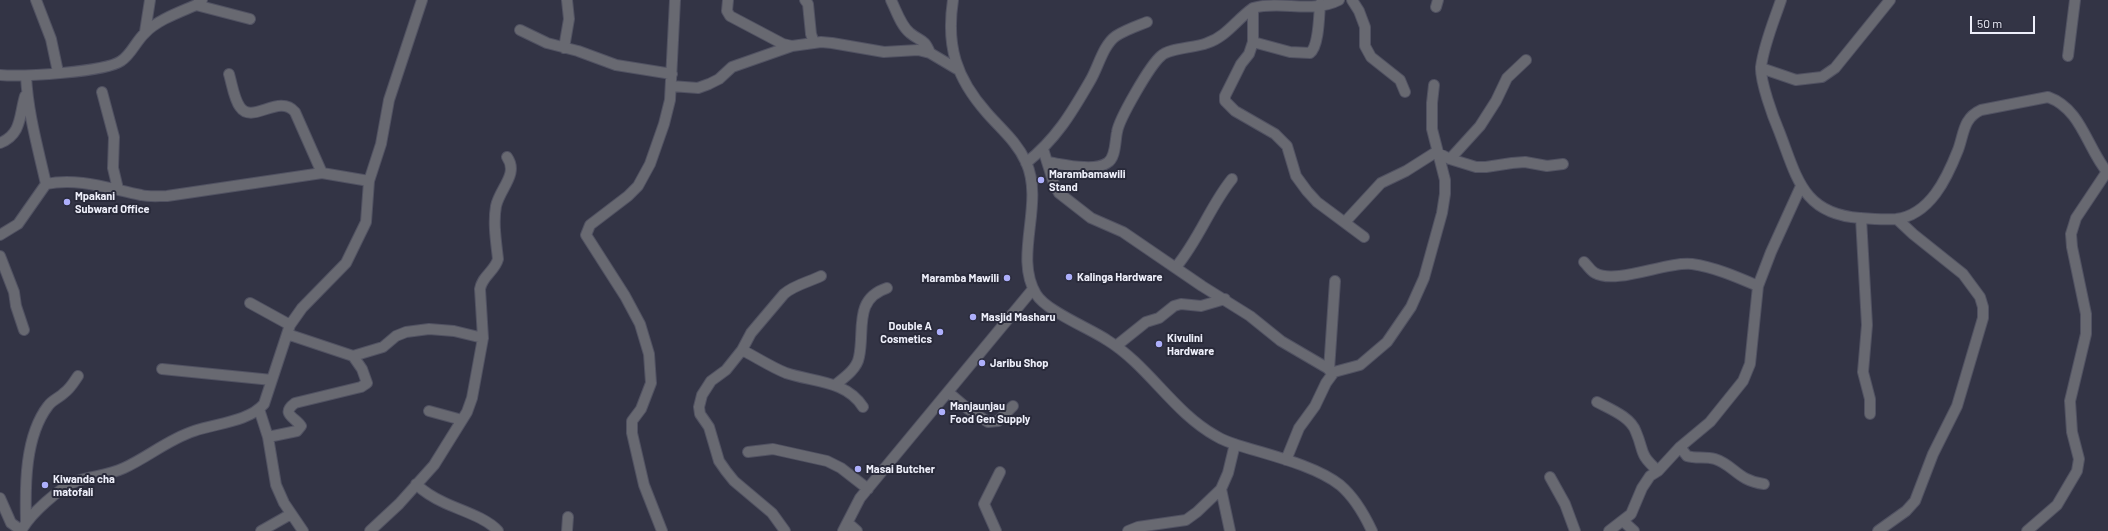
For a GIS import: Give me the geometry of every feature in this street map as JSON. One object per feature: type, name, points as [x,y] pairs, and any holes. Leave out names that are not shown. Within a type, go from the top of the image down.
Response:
[{"type":"street","points":[[36,0],[51,39],[58,72]]},
{"type":"street","points":[[145,32],[150,0]]},
{"type":"street","points":[[23,527],[68,485],[118,471],[175,439],[193,431],[241,418],[260,409],[264,404],[288,330],[302,308],[346,263],[366,222],[370,181],[381,144],[389,100],[422,0]]},
{"type":"street","points":[[564,48],[569,19],[567,0]]},
{"type":"street","points":[[662,531],[644,485],[632,433],[632,421],[641,409],[651,382],[649,354],[640,324],[625,296],[586,235],[590,225],[628,196],[645,176],[664,124],[671,86],[675,0]]},
{"type":"street","points":[[728,0],[727,11],[730,16],[776,40],[792,46]]},
{"type":"street","points":[[891,0],[904,26],[910,33],[923,40],[930,53]]},
{"type":"street","points":[[953,0],[950,21],[951,44],[957,69],[973,96],[1010,136],[1026,163],[1031,177],[1033,205],[1027,272],[1036,296],[1051,310],[1072,319],[1116,346],[1141,366],[1183,411],[1201,427],[1218,437],[1235,444],[1312,470],[1341,486],[1364,514],[1372,531]]},
{"type":"street","points":[[1047,162],[1075,167],[1094,167],[1108,163],[1113,156],[1120,122],[1150,69],[1161,55],[1166,52],[1185,49],[1218,38],[1251,6],[1283,0],[1320,4],[1339,0]]},
{"type":"street","points":[[1352,0],[1359,11],[1365,27],[1365,46],[1371,57],[1400,80],[1405,92]]},
{"type":"street","points":[[1781,0],[1761,68],[1771,111],[1801,186],[1815,204],[1826,210],[1847,217],[1897,219],[1924,206],[1934,196],[1958,149],[1968,119],[1973,114],[1981,110],[2048,97],[2058,100],[2070,111],[2086,134],[2108,172],[2076,218],[2071,234],[2072,247],[2086,314],[2086,334],[2070,401],[2072,432],[2078,459],[2077,471],[2057,505],[2027,531]]},
{"type":"street","points":[[1761,68],[1796,80],[1822,77],[1835,68],[1890,0]]},
{"type":"street","points":[[2068,56],[2075,0]]},
{"type":"street","points":[[807,1],[811,34],[814,43]]},
{"type":"street","points":[[0,76],[26,76],[91,69],[120,62],[145,32],[199,3],[250,19]]},
{"type":"street","points":[[1253,42],[1290,52],[1310,53],[1313,51],[1317,38],[1320,4]]},
{"type":"street","points":[[1251,6],[1253,42],[1249,54],[1241,64],[1225,96],[1225,101],[1235,111],[1275,134],[1287,146],[1296,176],[1307,191],[1317,202],[1364,237]]},
{"type":"street","points":[[1026,163],[1043,149],[1068,119],[1109,43],[1116,36],[1147,22]]},
{"type":"street","points":[[520,30],[547,43],[616,65],[672,74]]},
{"type":"street","points":[[671,86],[698,88],[719,79],[732,67],[792,46],[814,43],[832,42],[884,52],[918,50],[930,53],[957,69]]},
{"type":"street","points":[[1450,159],[1480,126],[1496,102],[1507,78],[1526,60]]},
{"type":"street","points":[[228,74],[240,107],[245,111],[257,112],[283,104],[290,106],[295,112],[322,173]]},
{"type":"street","points":[[26,76],[33,133],[46,184]]},
{"type":"street","points":[[1043,149],[1054,184],[1065,198],[1091,218],[1123,232],[1202,286],[1250,316],[1281,341],[1331,371],[1360,365],[1387,342],[1411,307],[1424,278],[1442,213],[1445,194],[1445,180],[1436,152],[1432,120],[1434,85]]},
{"type":"street","points":[[0,143],[8,140],[15,132],[27,90]]},
{"type":"street","points":[[102,92],[114,137],[112,168],[118,189]]},
{"type":"street","points":[[1345,222],[1381,183],[1406,171],[1436,152]]},
{"type":"street","points":[[1436,152],[1450,159],[1476,167],[1525,162],[1547,166],[1564,164]]},
{"type":"street","points":[[370,531],[399,504],[434,465],[462,420],[472,398],[484,338],[480,289],[481,282],[496,265],[498,259],[494,222],[496,204],[512,170],[511,163],[506,157]]},
{"type":"street","points":[[0,235],[18,224],[46,184],[62,180],[118,189],[143,196],[167,196],[322,173],[370,181]]},
{"type":"street","points":[[1176,267],[1190,250],[1220,194],[1232,179]]},
{"type":"street","points":[[1609,531],[1631,514],[1642,488],[1650,476],[1658,471],[1680,447],[1710,422],[1743,381],[1750,364],[1758,286],[1771,252],[1801,186]]},
{"type":"street","points":[[1861,218],[1867,325],[1863,372],[1870,399],[1870,414]]},
{"type":"street","points":[[1878,531],[1906,511],[1915,501],[1933,454],[1958,406],[1983,318],[1980,297],[1963,274],[1913,234],[1897,219]]},
{"type":"street","points":[[0,256],[14,292],[16,306],[24,330]]},
{"type":"street","points":[[1584,262],[1596,273],[1608,276],[1658,269],[1676,264],[1692,264],[1720,272],[1758,286]]},
{"type":"street","points":[[786,531],[772,513],[734,481],[726,471],[717,455],[709,427],[700,414],[702,395],[711,381],[726,370],[742,350],[751,333],[789,289],[808,283],[821,276]]},
{"type":"street","points":[[1286,460],[1299,428],[1314,406],[1331,371],[1336,281]]},
{"type":"street","points":[[835,385],[855,366],[859,357],[864,307],[873,296],[881,290],[887,288]]},
{"type":"street","points":[[857,531],[846,527],[860,498],[1033,289]]},
{"type":"street","points":[[1116,346],[1146,322],[1159,318],[1174,306],[1181,304],[1201,306],[1225,299]]},
{"type":"street","points":[[250,303],[288,330],[352,356],[362,369],[367,379],[366,385],[295,403],[290,407],[288,412],[290,416],[302,426],[301,429],[298,431],[268,437]]},
{"type":"street","points":[[352,356],[383,347],[401,333],[428,329],[454,331],[484,338]]},
{"type":"street","points":[[742,350],[785,372],[835,385],[854,397],[863,407]]},
{"type":"street","points":[[162,369],[272,380]]},
{"type":"street","points":[[23,527],[25,493],[33,435],[38,420],[49,404],[64,393],[78,376]]},
{"type":"street","points":[[948,392],[968,409],[988,422],[998,421],[1013,406]]},
{"type":"street","points":[[1597,402],[1624,417],[1636,431],[1642,454],[1658,471]]},
{"type":"street","points":[[260,409],[268,437],[276,485],[284,503],[303,531]]},
{"type":"street","points":[[429,411],[462,420]]},
{"type":"street","points":[[1181,531],[1186,520],[1221,489],[1228,473],[1235,444]]},
{"type":"street","points":[[1680,447],[1687,456],[1716,459],[1747,480],[1764,484]]},
{"type":"street","points":[[748,452],[772,449],[827,461],[841,468],[868,488]]},
{"type":"street","points":[[996,531],[984,504],[1000,472]]},
{"type":"street","points":[[1550,477],[1565,504],[1574,531]]},
{"type":"street","points":[[416,484],[445,503],[494,526],[498,531]]},
{"type":"street","points":[[1221,489],[1230,531]]},
{"type":"street","points":[[0,498],[11,523],[23,527]]},
{"type":"street","points":[[261,531],[291,514]]},
{"type":"street","points":[[567,531],[568,517]]},
{"type":"street","points":[[1128,531],[1138,527],[1186,520]]},
{"type":"street","points":[[1623,521],[1634,531]]},
{"type":"place","name":"Marambamawili Stand","points":[[1041,180]]},
{"type":"place","name":"Mpakani Subward Office","points":[[67,202]]},
{"type":"place","name":"Kalinga Hardware","points":[[1069,277]]},
{"type":"place","name":"Maramba Mawili","points":[[1007,278]]},
{"type":"place","name":"Masjid Masharu","points":[[973,317]]},
{"type":"place","name":"Double A Cosmetics","points":[[940,332]]},
{"type":"place","name":"Kivulini Hardware","points":[[1159,344]]},
{"type":"place","name":"Jaribu Shop","points":[[982,363]]},
{"type":"place","name":"Manjaunjau Food Gen Supply","points":[[942,412]]},
{"type":"place","name":"Masai Butcher","points":[[858,469]]},
{"type":"place","name":"Kiwanda cha matofali","points":[[45,485]]}]
